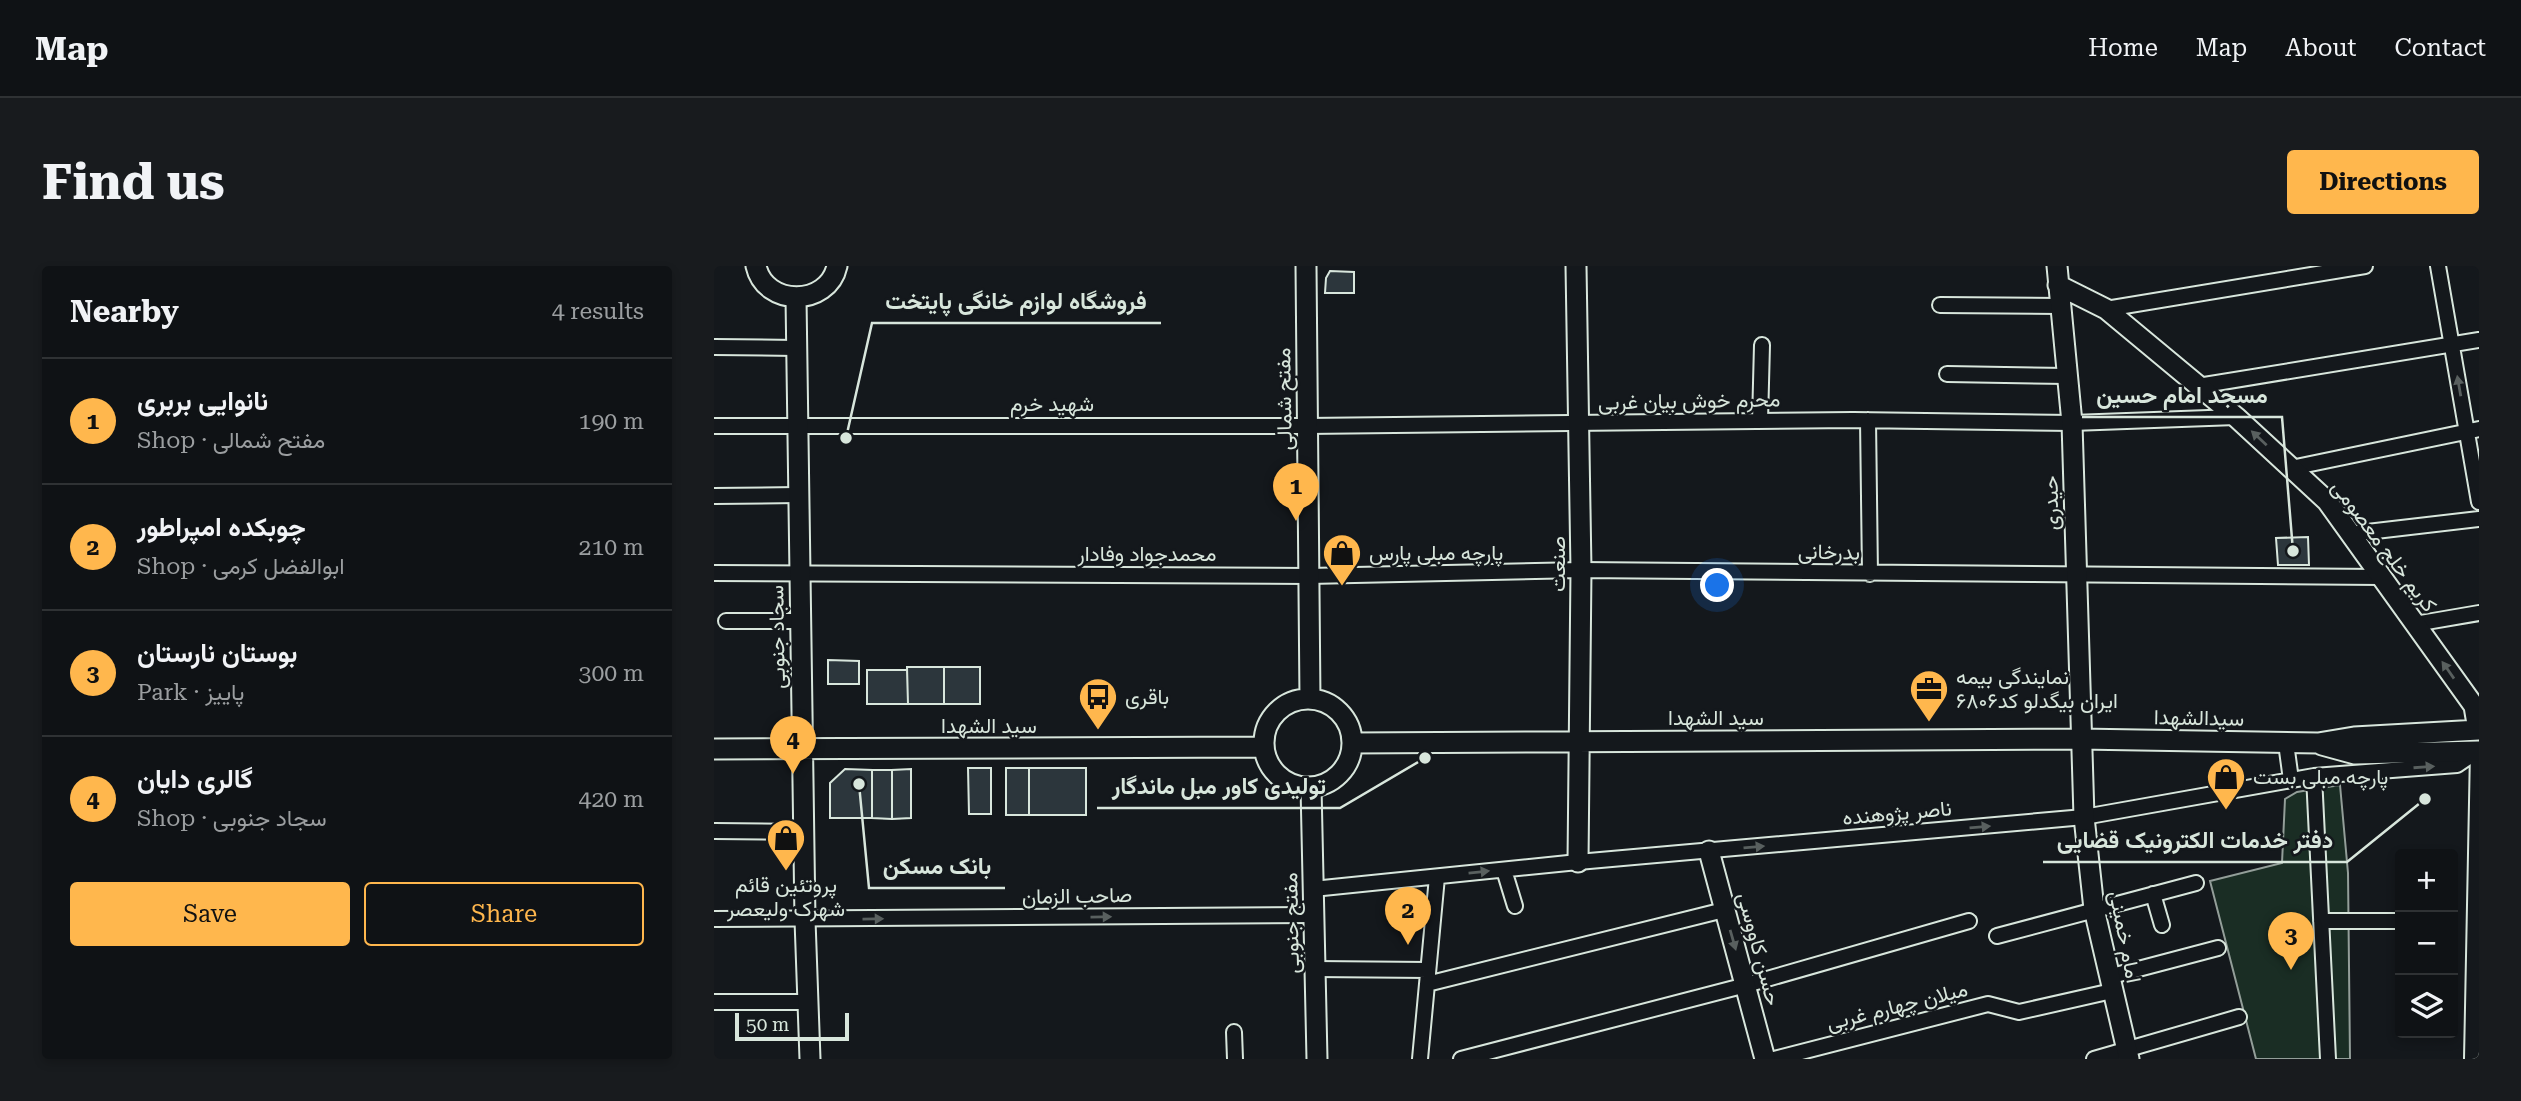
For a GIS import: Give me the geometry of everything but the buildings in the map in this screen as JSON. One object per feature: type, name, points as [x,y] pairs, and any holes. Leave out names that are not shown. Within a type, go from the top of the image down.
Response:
[{"type":"street","points":[[756,266],[766,285],[780,295],[796,298],[813,295],[827,285],[837,266]]},
{"type":"street","name":"مفتح شمالی","points":[[1306,266],[1310,699]]},
{"type":"street","name":"صنعت","points":[[1576,266],[1581,570],[1578,862]]},
{"type":"street","points":[[2106,309],[2365,266]]},
{"type":"street","points":[[2438,266],[2451,344],[2473,430],[2479,502]]},
{"type":"street","name":"کریم خلج معصومی","points":[[2057,275],[2106,309],[2235,417],[2327,502],[2474,706],[2479,730]]},
{"type":"street","name":"حیدری","points":[[2057,275],[2072,423],[2080,739]]},
{"type":"street","name":"سجاد جنوبی","points":[[796,298],[803,832],[810,1059]]},
{"type":"street","points":[[1940,305],[2060,306]]},
{"type":"street","points":[[2198,386],[2479,340]]},
{"type":"street","points":[[1760,421],[1762,345]]},
{"type":"street","points":[[714,347],[796,348]]},
{"type":"street","points":[[1947,374],[2067,376]]},
{"type":"street","name":"محرم خوش بیان غربی","points":[[1307,426],[1868,420],[2072,423],[2235,417]]},
{"type":"street","points":[[1868,420],[1870,574]]},
{"type":"street","name":"شهید خرم","points":[[714,426],[1307,426]]},
{"type":"street","points":[[2291,468],[2473,430]]},
{"type":"street","points":[[714,496],[798,495]]},
{"type":"street","points":[[2350,534],[2479,519]]},
{"type":"street","name":"بدرخانی","points":[[1581,570],[2381,578]]},
{"type":"street","name":"محمدجواد وفادار","points":[[714,573],[1309,576],[1581,570]]},
{"type":"street","points":[[2415,624],[2479,613]]},
{"type":"street","points":[[726,621],[800,621]]},
{"type":"street","points":[[1310,699],[1335,708],[1350,730],[1352,743],[1344,768],[1324,784],[1311,787],[1285,780],[1275,771],[1264,747],[1265,732],[1271,718],[1295,701],[1310,699]]},
{"type":"street","name":"سیدالشهدا","points":[[2080,739],[2318,743],[2354,737],[2479,730]]},
{"type":"street","name":"سید الشهدا","points":[[1352,743],[2080,739]]},
{"type":"street","name":"امام خمینی","points":[[2080,739],[2084,817],[2094,909],[2128,1055]]},
{"type":"street","points":[[2286,743],[2291,780]]},
{"type":"street","name":"سیدالشهدا","points":[[2318,743],[2355,754],[2478,751]]},
{"type":"street","name":"سید الشهدا","points":[[714,748],[802,750],[1264,747]]},
{"type":"street","points":[[2472,1059],[2478,751]]},
{"type":"street","name":"ناصر پژوهنده","points":[[1313,889],[1578,862],[2084,817],[2314,776],[2457,765],[2478,751]]},
{"type":"street","points":[[2314,776],[2328,1059]]},
{"type":"street","name":"مفتح جنوبی","points":[[1311,787],[1317,1059]]},
{"type":"street","points":[[714,831],[803,832]]},
{"type":"street","name":"حسن کاووسی","points":[[1709,851],[1765,1059]]},
{"type":"street","points":[[1504,870],[1515,906]]},
{"type":"street","points":[[1420,1059],[1437,877]]},
{"type":"street","points":[[1997,936],[2196,883]]},
{"type":"street","points":[[2153,894],[2162,925]]},
{"type":"street","points":[[1315,969],[1428,977],[1724,910]]},
{"type":"street","name":"صاحب الزمان","points":[[714,919],[1314,915]]},
{"type":"street","points":[[1461,1059],[1746,985],[1969,920]]},
{"type":"street","points":[[2320,921],[2395,920]]},
{"type":"street","name":"میلان چهارم غربی","points":[[1774,1059],[1988,1004],[2019,1012],[2218,947]]},
{"type":"street","points":[[714,1002],[808,1002]]},
{"type":"street","points":[[2094,1059],[2128,1055],[2239,1017]]},
{"type":"street","points":[[1234,1032],[1235,1059]]},
{"type":"green space","points":[[2340,785],[2348,873],[2350,1059],[2256,1059],[2210,881],[2282,863],[2285,799],[2297,792]]},
{"type":"place","name":"فروشگاه لوازم خانگی پایتخت","points":[[846,438]]},
{"type":"place","name":"نانوایی بربری","points":[[1296,521]]},
{"type":"place","name":"مسجد امام حسین","points":[[2293,551]]},
{"type":"place","name":"پارچه مبلی پارس","points":[[1342,587]]},
{"type":"place","name":"نمایندگی بیمه ایران بیگدلو کد۶۸۰۶","points":[[1929,723]]},
{"type":"place","name":"باقری","points":[[1098,731]]},
{"type":"place","name":"تولیدی کاور مبل ماندگار","points":[[1425,758]]},
{"type":"place","name":"گالری دایان","points":[[793,774]]},
{"type":"place","name":"بانک مسکن","points":[[859,784]]},
{"type":"place","name":"دفتر خدمات الکترونیک قضایی","points":[[2425,799]]},
{"type":"place","name":"پارچه مبلی بست","points":[[2226,811]]},
{"type":"place","name":"پروتئین قائم شهرک ولیعصر","points":[[786,872]]},
{"type":"place","name":"چوبکده امپراطور","points":[[1408,945]]},
{"type":"place","name":"بوستان نارستان","points":[[2291,970]]}]
